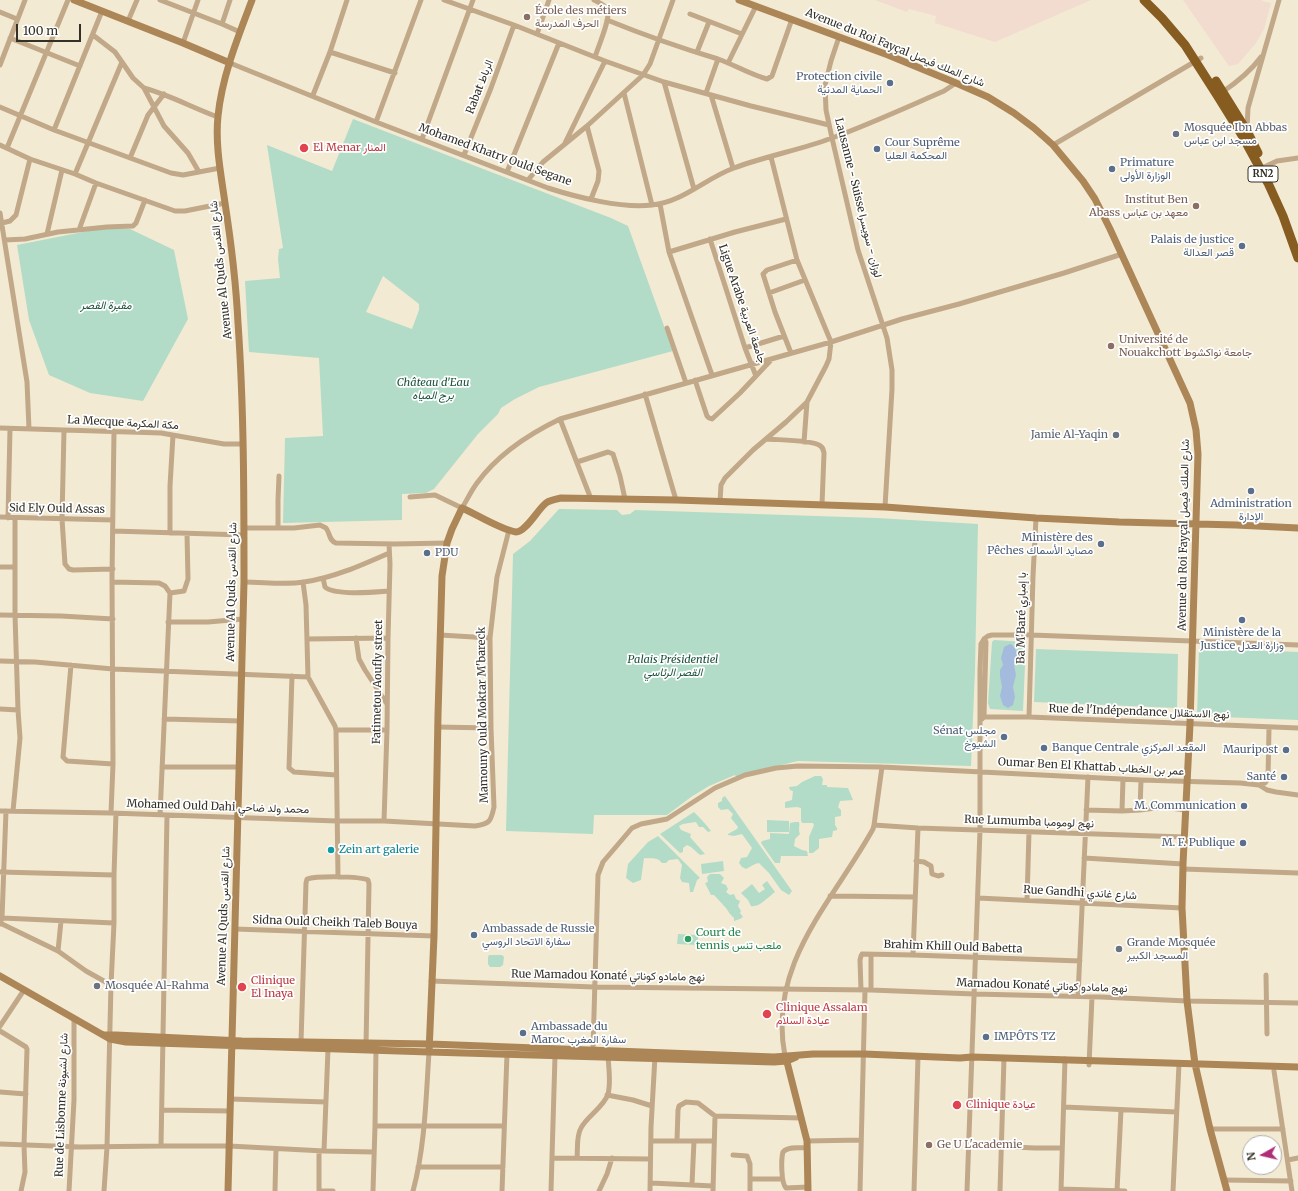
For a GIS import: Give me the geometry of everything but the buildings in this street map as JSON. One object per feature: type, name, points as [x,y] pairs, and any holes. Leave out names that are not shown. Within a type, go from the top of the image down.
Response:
[{"type":"highway","name":"RN2","points":[[1144,0],[1162,18],[1198,60]]},
{"type":"highway","name":"RN2","points":[[1151,0],[1188,41],[1198,60],[1220,93],[1245,134],[1288,213],[1298,239]]},
{"type":"highway","name":"RN2","points":[[1263,167],[1298,258]]},
{"type":"street","points":[[0,63],[25,0]]},
{"type":"street","points":[[7,148],[68,0]]},
{"type":"street","points":[[74,0],[230,63]]},
{"type":"street","points":[[128,21],[137,0]]},
{"type":"street","points":[[160,0],[240,32]]},
{"type":"street","points":[[183,43],[198,0]]},
{"type":"street","points":[[222,24],[230,0]]},
{"type":"street","name":"Avenue Al Quds شارع القدس","points":[[228,1191],[241,721],[244,531],[243,444],[235,279],[217,136],[222,89],[252,0]]},
{"type":"street","points":[[312,96],[330,52],[348,0]]},
{"type":"street","points":[[376,122],[421,0]]},
{"type":"street","points":[[444,0],[514,25],[604,61],[664,82],[829,125]]},
{"type":"street","points":[[422,139],[473,0]]},
{"type":"street","points":[[537,34],[549,0]]},
{"type":"street","points":[[594,0],[606,7],[608,10],[607,20],[594,57]]},
{"type":"street","points":[[528,180],[543,162],[587,126],[643,75],[650,64],[673,0]]},
{"type":"street","name":"Avenue du Roi Fayçal شارع الملك فيصل","points":[[739,0],[888,55],[956,83],[988,97],[1005,107],[1034,128],[1053,145],[1083,181],[1095,200],[1122,254],[1184,390],[1192,412],[1196,430],[1197,447],[1190,724],[1186,782],[1182,908],[1187,1002],[1196,1066],[1210,1128],[1227,1191]]},
{"type":"street","points":[[1245,134],[1248,108],[1279,0]]},
{"type":"street","points":[[728,63],[756,6]]},
{"type":"street","points":[[54,130],[102,11]]},
{"type":"street","points":[[0,12],[17,19]]},
{"type":"street","points":[[690,14],[742,34]]},
{"type":"street","points":[[607,20],[643,35],[728,63],[764,78],[770,78],[792,19]]},
{"type":"street","points":[[696,52],[709,22]]},
{"type":"street","name":"Rabat الرباط","points":[[464,155],[514,25]]},
{"type":"street","points":[[93,35],[115,52],[133,78],[144,88],[164,126],[188,153],[199,172]]},
{"type":"street","name":"Lausanne - Suisse لوزان - سويسرا","points":[[839,37],[825,86],[826,110],[858,250],[883,325],[892,370],[886,507]]},
{"type":"street","points":[[10,38],[80,66]]},
{"type":"street","points":[[507,172],[559,43]]},
{"type":"street","points":[[330,52],[395,72]]},
{"type":"street","points":[[1220,93],[1250,71],[1263,55]]},
{"type":"street","points":[[718,60],[708,94],[733,168]]},
{"type":"street","points":[[1053,145],[1198,60]]},
{"type":"street","points":[[564,145],[604,61]]},
{"type":"street","points":[[75,174],[122,62]]},
{"type":"street","name":"Mohamed Khatry Ould Segane","points":[[230,63],[376,122],[566,194],[635,206],[660,204],[682,196],[733,168],[832,138],[944,91],[956,83]]},
{"type":"street","points":[[664,82],[694,189]]},
{"type":"street","points":[[144,88],[164,94],[218,117]]},
{"type":"street","points":[[624,93],[652,205]]},
{"type":"street","points":[[130,158],[148,115],[164,94]]},
{"type":"street","points":[[0,107],[54,130],[176,174],[183,175],[220,168]]},
{"type":"street","points":[[587,126],[598,171],[598,181],[591,199]]},
{"type":"street","points":[[0,145],[30,159],[180,212],[225,203]]},
{"type":"street","points":[[720,502],[721,485],[725,478],[753,450],[807,402],[829,359],[831,342],[797,260],[771,157]]},
{"type":"street","points":[[1263,167],[1277,161],[1298,158]]},
{"type":"street","points":[[2,223],[10,221],[16,215],[30,159]]},
{"type":"street","points":[[48,234],[62,170]]},
{"type":"street","points":[[79,230],[96,183]]},
{"type":"street","points":[[4,240],[25,239],[79,230],[133,226],[136,224],[145,200]]},
{"type":"street","points":[[660,204],[669,252],[712,375]]},
{"type":"street","points":[[0,213],[27,382],[29,429]]},
{"type":"street","points":[[669,252],[710,239],[786,219]]},
{"type":"street","name":"Ligue Arabe جامعة العربية","points":[[710,239],[745,348],[756,376]]},
{"type":"street","points":[[413,1191],[418,1167],[423,1127],[430,1044],[431,980],[434,936],[437,727],[442,576],[447,543],[452,529],[462,508],[477,484],[506,452],[542,428],[560,419],[831,342],[883,325],[1064,273],[1122,254]]},
{"type":"street","points":[[790,353],[763,276],[764,271],[797,260]]},
{"type":"street","points":[[769,293],[805,280]]},
{"type":"street","points":[[667,328],[686,383]]},
{"type":"street","points":[[745,348],[784,336]]},
{"type":"street","points":[[695,380],[707,416],[712,419],[740,393],[772,359]]},
{"type":"street","points":[[645,394],[676,500]]},
{"type":"street","points":[[804,442],[807,402]]},
{"type":"street","points":[[560,419],[591,499]]},
{"type":"street","name":"La Mecque مكة المكرمة","points":[[0,428],[161,433],[224,444],[243,444]]},
{"type":"street","points":[[8,518],[10,429]]},
{"type":"street","points":[[64,430],[62,519],[66,567],[73,570],[113,569]]},
{"type":"street","points":[[104,1191],[108,1147],[108,1036],[114,923],[112,582],[114,431]]},
{"type":"street","points":[[170,533],[170,486],[173,435]]},
{"type":"street","points":[[767,439],[818,444],[823,448],[822,505]]},
{"type":"street","points":[[577,462],[608,452],[613,454],[625,499]]},
{"type":"street","points":[[278,528],[280,476]]},
{"type":"street","points":[[410,497],[436,495],[516,532],[522,530],[541,507],[548,501],[561,498],[886,507],[1036,518],[1236,524],[1298,528]]},
{"type":"street","name":"Sid Ely Ould Assas","points":[[0,518],[114,520]]},
{"type":"street","points":[[13,811],[20,750],[15,615],[15,518]]},
{"type":"street","name":"Ba M'Baré با إمباري","points":[[1029,717],[1036,518]]},
{"type":"street","points":[[113,531],[187,534],[320,525],[326,528],[333,542],[336,543],[447,543]]},
{"type":"street","name":"Mamouny Ould Moktar M'bareck","points":[[435,824],[485,825],[491,818],[494,807],[490,638],[497,577],[509,530]]},
{"type":"street","points":[[170,593],[184,591],[187,584],[187,534]]},
{"type":"street","name":"Fatimetou Aoufly street","points":[[384,821],[388,704],[390,591],[389,544]]},
{"type":"street","points":[[244,582],[303,582],[323,578],[350,569],[389,553]]},
{"type":"street","points":[[0,567],[15,567]]},
{"type":"street","points":[[323,578],[325,587],[330,590],[362,592],[390,591]]},
{"type":"street","points":[[112,582],[159,583],[165,586],[170,593],[160,815]]},
{"type":"street","points":[[303,582],[306,605],[308,677],[336,730],[338,877]]},
{"type":"street","points":[[0,615],[113,619]]},
{"type":"street","points":[[168,622],[208,622],[243,618]]},
{"type":"street","points":[[440,635],[490,638]]},
{"type":"street","points":[[967,1191],[970,1059],[978,898],[981,718],[986,642],[984,639],[992,635],[1031,635],[1298,645]]},
{"type":"street","points":[[307,638],[388,638]]},
{"type":"street","points":[[356,638],[359,659],[388,704]]},
{"type":"street","points":[[0,662],[16,661],[113,669],[308,677]]},
{"type":"street","points":[[71,665],[63,757],[67,761],[113,764]]},
{"type":"street","points":[[292,676],[289,768],[294,772],[336,775]]},
{"type":"street","points":[[0,710],[18,710]]},
{"type":"street","name":"Rue de l'Indépendance نهج الاستقلال","points":[[981,718],[1029,717],[1298,728]]},
{"type":"street","points":[[164,719],[241,721]]},
{"type":"street","points":[[437,727],[491,728]]},
{"type":"street","points":[[1259,785],[1265,783],[1268,778],[1269,728]]},
{"type":"street","points":[[336,730],[387,730]]},
{"type":"street","name":"Oumar Ben El Khattab عمر بن الخطاب","points":[[593,1049],[598,875],[604,862],[632,828],[641,824],[671,818],[710,791],[755,772],[798,766],[882,767],[1259,785],[1267,790],[1298,794]]},
{"type":"street","points":[[162,767],[239,767]]},
{"type":"street","points":[[861,1140],[807,1144],[786,1149],[783,1152],[783,1185],[786,1188],[808,1189],[807,1144],[802,1118],[786,1058],[782,1029],[785,988],[795,959],[817,917],[854,861],[874,825],[882,767]]},
{"type":"street","points":[[1078,996],[1088,777]]},
{"type":"street","points":[[1122,811],[1123,779]]},
{"type":"street","points":[[1140,810],[1141,780]]},
{"type":"street","points":[[1086,810],[1122,811],[1163,807],[1185,810]]},
{"type":"street","name":"Mohamed Ould Dahi محمد ولد ضاحي","points":[[0,811],[113,813],[337,821],[384,821],[435,824]]},
{"type":"street","points":[[1,922],[2,872],[6,811]]},
{"type":"street","points":[[161,1146],[167,815]]},
{"type":"street","name":"Rue Lumumba نهج لومومبا","points":[[874,825],[918,828],[1184,837]]},
{"type":"street","points":[[913,955],[918,828]]},
{"type":"street","points":[[1027,900],[1029,832]]},
{"type":"street","points":[[1084,858],[1298,873]]},
{"type":"street","points":[[916,861],[924,862],[931,866],[932,874],[938,876],[942,875]]},
{"type":"street","points":[[2,872],[114,875]]},
{"type":"street","points":[[301,1042],[307,879],[315,877],[360,878],[368,880],[369,884],[366,1046]]},
{"type":"street","points":[[830,896],[915,897]]},
{"type":"street","name":"Rue Gandhi شارع غاندي","points":[[978,898],[1182,908]]},
{"type":"street","points":[[1,922],[61,921],[114,923]]},
{"type":"street","points":[[58,951],[61,921]]},
{"type":"street","points":[[1,922],[58,951],[86,971],[111,984]]},
{"type":"street","name":"Sidna Ould Cheikh Taleb Bouya","points":[[235,929],[434,936]]},
{"type":"street","name":"Brahim Khill Ould Babetta","points":[[866,990],[861,956],[862,954],[976,956],[1080,961]]},
{"type":"street","points":[[860,1191],[866,990],[871,955]]},
{"type":"street","points":[[1266,975],[1267,1034]]},
{"type":"street","points":[[0,976],[74,1019],[108,1036],[126,1042],[163,1040],[328,1049],[366,1046]]},
{"type":"street","name":"Rue Mamadou Konaté نهج مامادو كوناتي","points":[[431,980],[658,989],[785,988]]},
{"type":"street","name":"Mamadou Konaté نهج مامادو كوناتي","points":[[785,988],[1078,996],[1187,1002],[1298,1003]]},
{"type":"street","points":[[0,1026],[24,990]]},
{"type":"street","points":[[1090,1062],[1092,997]]},
{"type":"street","name":"Rue de Lisbonne شارع لشبونة","points":[[69,1191],[74,1100],[74,1019]]},
{"type":"street","points":[[0,1031],[27,1049],[24,1145],[26,1172],[21,1191]]},
{"type":"street","points":[[231,1043],[301,1042],[366,1046],[430,1044],[593,1049],[655,1055]]},
{"type":"street","points":[[376,1046],[429,1052],[555,1056],[608,1057],[655,1055],[786,1058],[813,1054],[864,1054],[1179,1066],[1298,1067]]},
{"type":"street","points":[[373,1191],[376,1046]]},
{"type":"street","points":[[328,1049],[326,1102],[319,1191],[333,1191]]},
{"type":"street","points":[[502,1191],[507,1054]]},
{"type":"street","points":[[650,1191],[655,1055]]},
{"type":"street","points":[[551,1191],[555,1056]]},
{"type":"street","points":[[577,1158],[579,1132],[581,1126],[607,1096],[609,1086],[608,1057]]},
{"type":"street","points":[[914,1191],[918,1057]]},
{"type":"street","points":[[1000,1191],[1004,1060]]},
{"type":"street","points":[[1065,1061],[1061,1190],[1125,1191]]},
{"type":"street","points":[[1173,1191],[1179,1066]]},
{"type":"street","points":[[1196,1066],[1298,1072]]},
{"type":"street","points":[[1274,1070],[1292,1191]]},
{"type":"street","points":[[0,1092],[26,1094]]},
{"type":"street","points":[[607,1096],[633,1100],[652,1106]]},
{"type":"street","points":[[230,1099],[326,1102]]},
{"type":"street","points":[[677,1141],[678,1110],[682,1103],[686,1102],[698,1103],[715,1116],[802,1118]]},
{"type":"street","points":[[1064,1107],[1176,1112]]},
{"type":"street","points":[[162,1110],[230,1112]]},
{"type":"street","points":[[1117,1191],[1121,1110]]},
{"type":"street","points":[[650,1183],[692,1184],[713,1188],[715,1116]]},
{"type":"street","points":[[375,1126],[504,1126]]},
{"type":"street","points":[[1210,1128],[1283,1129]]},
{"type":"street","points":[[651,1141],[714,1141]]},
{"type":"street","points":[[692,1184],[694,1141]]},
{"type":"street","points":[[0,1144],[71,1147],[229,1146],[374,1152]]},
{"type":"street","points":[[969,1145],[1062,1148]]},
{"type":"street","points":[[275,1191],[276,1149]]},
{"type":"street","points":[[733,1155],[747,1156],[750,1164],[750,1191]]},
{"type":"street","points":[[552,1158],[650,1159]]},
{"type":"street","points":[[599,1191],[607,1174],[612,1158]]},
{"type":"street","points":[[1288,1160],[1298,1158]]},
{"type":"street","points":[[418,1167],[503,1167]]},
{"type":"street","points":[[750,1179],[782,1179]]},
{"type":"street","points":[[1224,1180],[1291,1180]]},
{"type":"shaded area","points":[[875,0],[1091,0],[995,42],[935,23],[936,16],[909,9],[907,12]]},
{"type":"shaded area","points":[[1183,0],[1262,0],[1271,3],[1264,29],[1256,43],[1238,64],[1229,66]]},
{"type":"green space","name":"Château d'Eau برج المياه","points":[[353,119],[611,218],[628,226],[673,351],[539,387],[515,399],[501,408],[498,414],[478,434],[434,489],[426,493],[402,494],[402,520],[283,523],[285,438],[323,436],[319,358],[249,352],[245,281],[280,278],[278,259],[279,249],[283,248],[267,145],[332,171]],"holes":[[[383,276],[419,304],[419,310],[412,329],[366,312]]]},
{"type":"green space","name":"مقبرة القصر","points":[[103,228],[130,229],[174,250],[188,319],[143,401],[90,393],[49,375],[29,320],[17,245]]},
{"type":"green space","name":"Palais Présidentiel القصر الرئاسي","points":[[559,509],[617,510],[622,515],[630,514],[635,510],[877,518],[978,524],[975,670],[971,766],[798,761],[737,778],[735,775],[709,786],[667,815],[594,815],[593,834],[506,831],[513,554],[530,541]]},
{"type":"green space","points":[[994,640],[1026,642],[1023,711],[990,709],[988,703],[992,642]]},
{"type":"green space","points":[[1199,648],[1298,652],[1298,720],[1197,716]]},
{"type":"green space","points":[[1036,649],[1178,654],[1177,708],[1034,702]]},
{"type":"green space","points":[[815,776],[821,776],[823,779],[822,785],[827,785],[827,787],[848,788],[853,800],[840,801],[838,807],[841,810],[841,816],[835,817],[835,825],[837,830],[833,831],[832,837],[819,839],[819,848],[813,853],[809,853],[809,837],[814,825],[813,823],[802,823],[801,808],[785,808],[785,802],[792,800],[793,791],[790,790],[789,787],[797,786]]},
{"type":"green space","points":[[725,796],[792,891],[789,895],[781,890],[769,873],[759,863],[746,869],[739,863],[741,858],[747,857],[752,848],[742,834],[734,836],[728,835],[738,827],[731,818],[733,814],[728,809],[721,810],[718,807],[718,803],[722,801],[722,798]]},
{"type":"green space","points":[[694,812],[711,831],[708,832],[703,827],[699,827],[696,822],[679,826],[681,830],[691,834],[690,837],[705,854],[700,855],[687,845],[683,848],[683,852],[680,853],[660,834]]},
{"type":"green space","points":[[767,820],[789,821],[789,832],[767,832]]},
{"type":"green space","points":[[799,822],[800,834],[795,839],[794,846],[807,851],[808,856],[781,856],[780,863],[775,863],[761,843],[762,841],[770,839],[770,833],[789,834],[790,823]]},
{"type":"green space","points":[[658,836],[700,878],[697,880],[693,892],[690,892],[689,883],[682,882],[680,878],[682,865],[678,859],[669,860],[666,863],[662,863],[656,859],[644,858],[641,880],[633,883],[626,878],[628,864],[648,842]]},
{"type":"green space","points":[[723,861],[724,871],[702,874],[701,864]]},
{"type":"green space","points":[[710,874],[720,874],[724,878],[721,883],[726,885],[728,889],[726,892],[730,895],[734,894],[736,899],[740,901],[738,906],[743,917],[734,921],[734,918],[726,908],[714,895],[711,895],[705,883],[708,882],[707,877]]},
{"type":"green space","points":[[767,881],[775,892],[760,904],[751,906],[748,900],[741,893],[752,884],[759,893],[765,889],[762,885]]},
{"type":"green space","name":"Court de tennis ملعب تنس","points":[[678,934],[698,935],[698,945],[677,944]]},
{"type":"green space","points":[[489,955],[502,955],[504,957],[503,965],[500,967],[490,967],[488,964]]},
{"type":"water","points":[[1010,644],[1015,648],[1017,655],[1014,665],[1016,675],[1013,687],[1015,697],[1013,705],[1008,708],[1003,705],[1000,696],[1002,687],[1000,670],[1003,665],[1001,658],[1004,647]]},
{"type":"place","name":"École des métiers الحرف المدرسة","points":[[527,17]]},
{"type":"place","name":"Protection civile الحماية المدنية","points":[[890,83]]},
{"type":"place","name":"Mosquée Ibn Abbas مسجد ابن عباس","points":[[1176,134]]},
{"type":"place","name":"El Menar المنار","points":[[304,148]]},
{"type":"place","name":"Cour Suprême المحكمة العليا","points":[[877,149]]},
{"type":"place","name":"Primature الوزارة الأولى","points":[[1112,169]]},
{"type":"place","name":"Institut Ben Abass معهد بن عباس","points":[[1196,206]]},
{"type":"place","name":"Palais de justice قصر العدالة","points":[[1242,246]]},
{"type":"place","name":"Université de Nouakchott جامعة نواكشوط","points":[[1111,346]]},
{"type":"place","name":"Jamie Al-Yaqin","points":[[1116,435]]},
{"type":"place","name":"Administration الإدارة","points":[[1251,491]]},
{"type":"place","name":"Ministère des Pêches مصايد الأسماك","points":[[1101,544]]},
{"type":"place","name":"PDU","points":[[427,553]]},
{"type":"place","name":"Ministère de la Justice وزارة العدل","points":[[1242,620]]},
{"type":"place","name":"Sénat مجلس الشيوخ","points":[[1004,737]]},
{"type":"place","name":"Banque Centrale المقعد المركزي","points":[[1044,748]]},
{"type":"place","name":"Mauripost","points":[[1286,750]]},
{"type":"place","name":"Santé","points":[[1284,777]]},
{"type":"place","name":"M. Communication","points":[[1244,806]]},
{"type":"place","name":"M. F. Publique","points":[[1243,843]]},
{"type":"place","name":"Zein art galerie","points":[[331,850]]},
{"type":"place","name":"Ambassade de Russie سفارة الاتحاد الروسي","points":[[474,935]]},
{"type":"place","name":"Court de tennis ملعب تنس","points":[[688,939]]},
{"type":"place","name":"Grande Mosquée المسجد الكبير","points":[[1119,949]]},
{"type":"place","name":"Mosquée Al-Rahma","points":[[97,986]]},
{"type":"place","name":"Clinique El Inaya","points":[[242,987]]},
{"type":"place","name":"Clinique Assalam عيادة السلام","points":[[767,1014]]},
{"type":"place","name":"Ambassade du Maroc سفارة المغرب","points":[[523,1033]]},
{"type":"place","name":"IMPÔTS TZ","points":[[986,1037]]},
{"type":"place","name":"Clinique عيادة","points":[[957,1105]]},
{"type":"place","name":"Ge U L'academie","points":[[929,1145]]}]
